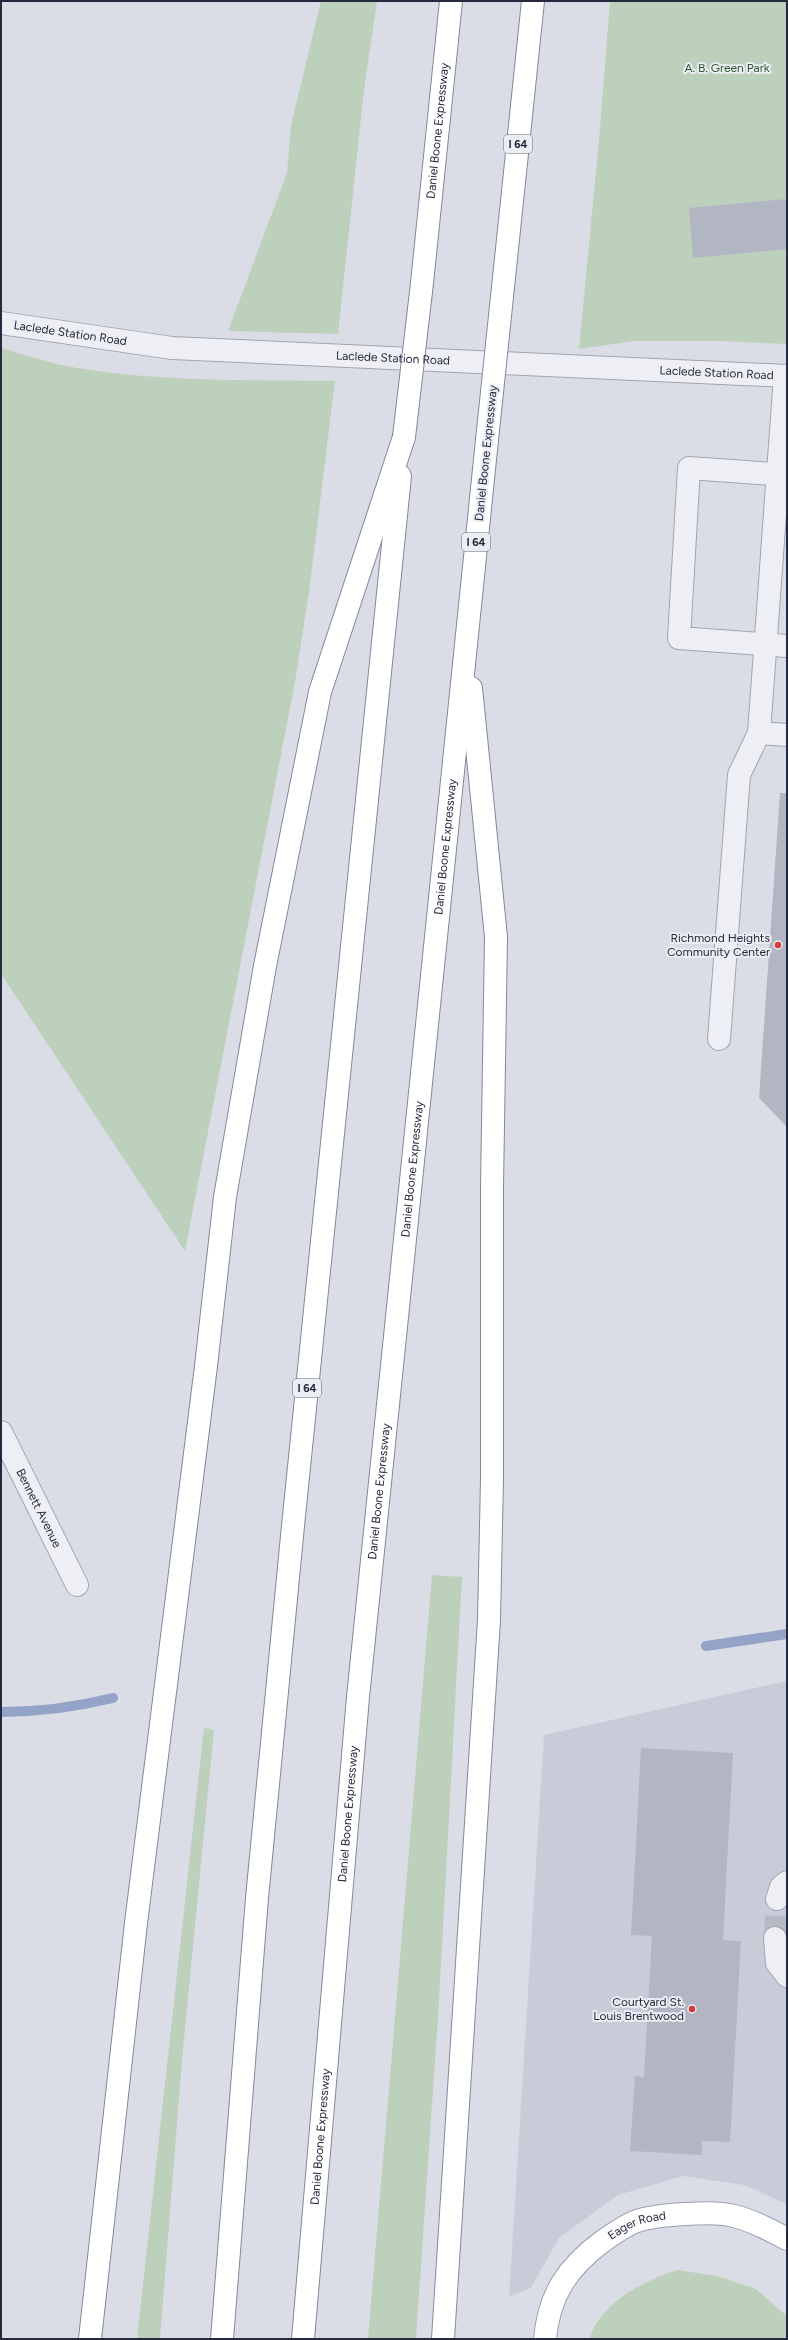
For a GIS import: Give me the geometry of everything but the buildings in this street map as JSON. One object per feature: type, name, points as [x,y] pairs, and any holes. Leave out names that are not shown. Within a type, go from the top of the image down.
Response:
[{"type":"main road","name":"Daniel Boone Expressway","points":[[222,2339],[257,1898],[293,1526],[404,437],[422,284],[451,1]]},
{"type":"main road","name":"Daniel Boone Expressway","points":[[304,2339],[358,1697],[533,1]]},
{"type":"main road","points":[[90,2339],[136,1923],[205,1374],[225,1197],[265,966],[320,692],[404,437]]},
{"type":"main road","points":[[443,2339],[489,1620],[492,1479],[492,1187],[496,937],[466,644]]},
{"type":"main road","name":"Eager Road","points":[[545,2339],[553,2300],[564,2277],[583,2256],[610,2236],[637,2221],[670,2215],[694,2213],[733,2216],[760,2225],[787,2239]]},
{"type":"street","name":"Laclede Station Road","points":[[1,323],[172,348],[786,376]]},
{"type":"street","points":[[719,1039],[739,775],[759,733],[765,645],[782,475],[786,376]]},
{"type":"street","points":[[782,475],[689,468],[679,638],[787,646]]},
{"type":"street","points":[[759,733],[787,735]]},
{"type":"street","name":"Bennett Avenue","points":[[1,1432],[77,1585]]},
{"type":"street","points":[[775,1938],[777,1963],[787,1976]]},
{"type":"shaded area","points":[[787,1681],[787,2204],[744,2185],[683,2176],[618,2195],[559,2238],[531,2288],[509,2297],[544,1735]]},
{"type":"green space","points":[[321,1],[377,1],[364,90],[338,334],[228,331],[287,173],[291,125]]},
{"type":"green space","name":"A. B. Green Park","points":[[610,1],[787,1],[787,344],[720,341],[634,341],[579,349],[600,129]]},
{"type":"green space","points":[[1,348],[62,365],[104,372],[170,378],[335,381],[309,592],[295,682],[185,1251],[1,974]]},
{"type":"green space","points":[[432,1575],[462,1577],[439,2002],[416,2339],[368,2339]]},
{"type":"green space","points":[[204,1728],[214,1730],[182,2060],[160,2339],[137,2339]]},
{"type":"green space","points":[[677,2270],[717,2276],[756,2289],[787,2316],[787,2339],[589,2339],[595,2326],[604,2314],[625,2295],[650,2280]]},
{"type":"waterway","points":[[706,1646],[787,1634]]},
{"type":"waterway","points":[[1,1712],[57,1708],[113,1698]]},
{"type":"tunnel","points":[[775,1938],[777,1899]]},
{"type":"place","name":"Richmond Heights Community Center","points":[[778,945]]},
{"type":"place","name":"Courtyard St. Louis Brentwood","points":[[692,2009]]}]
